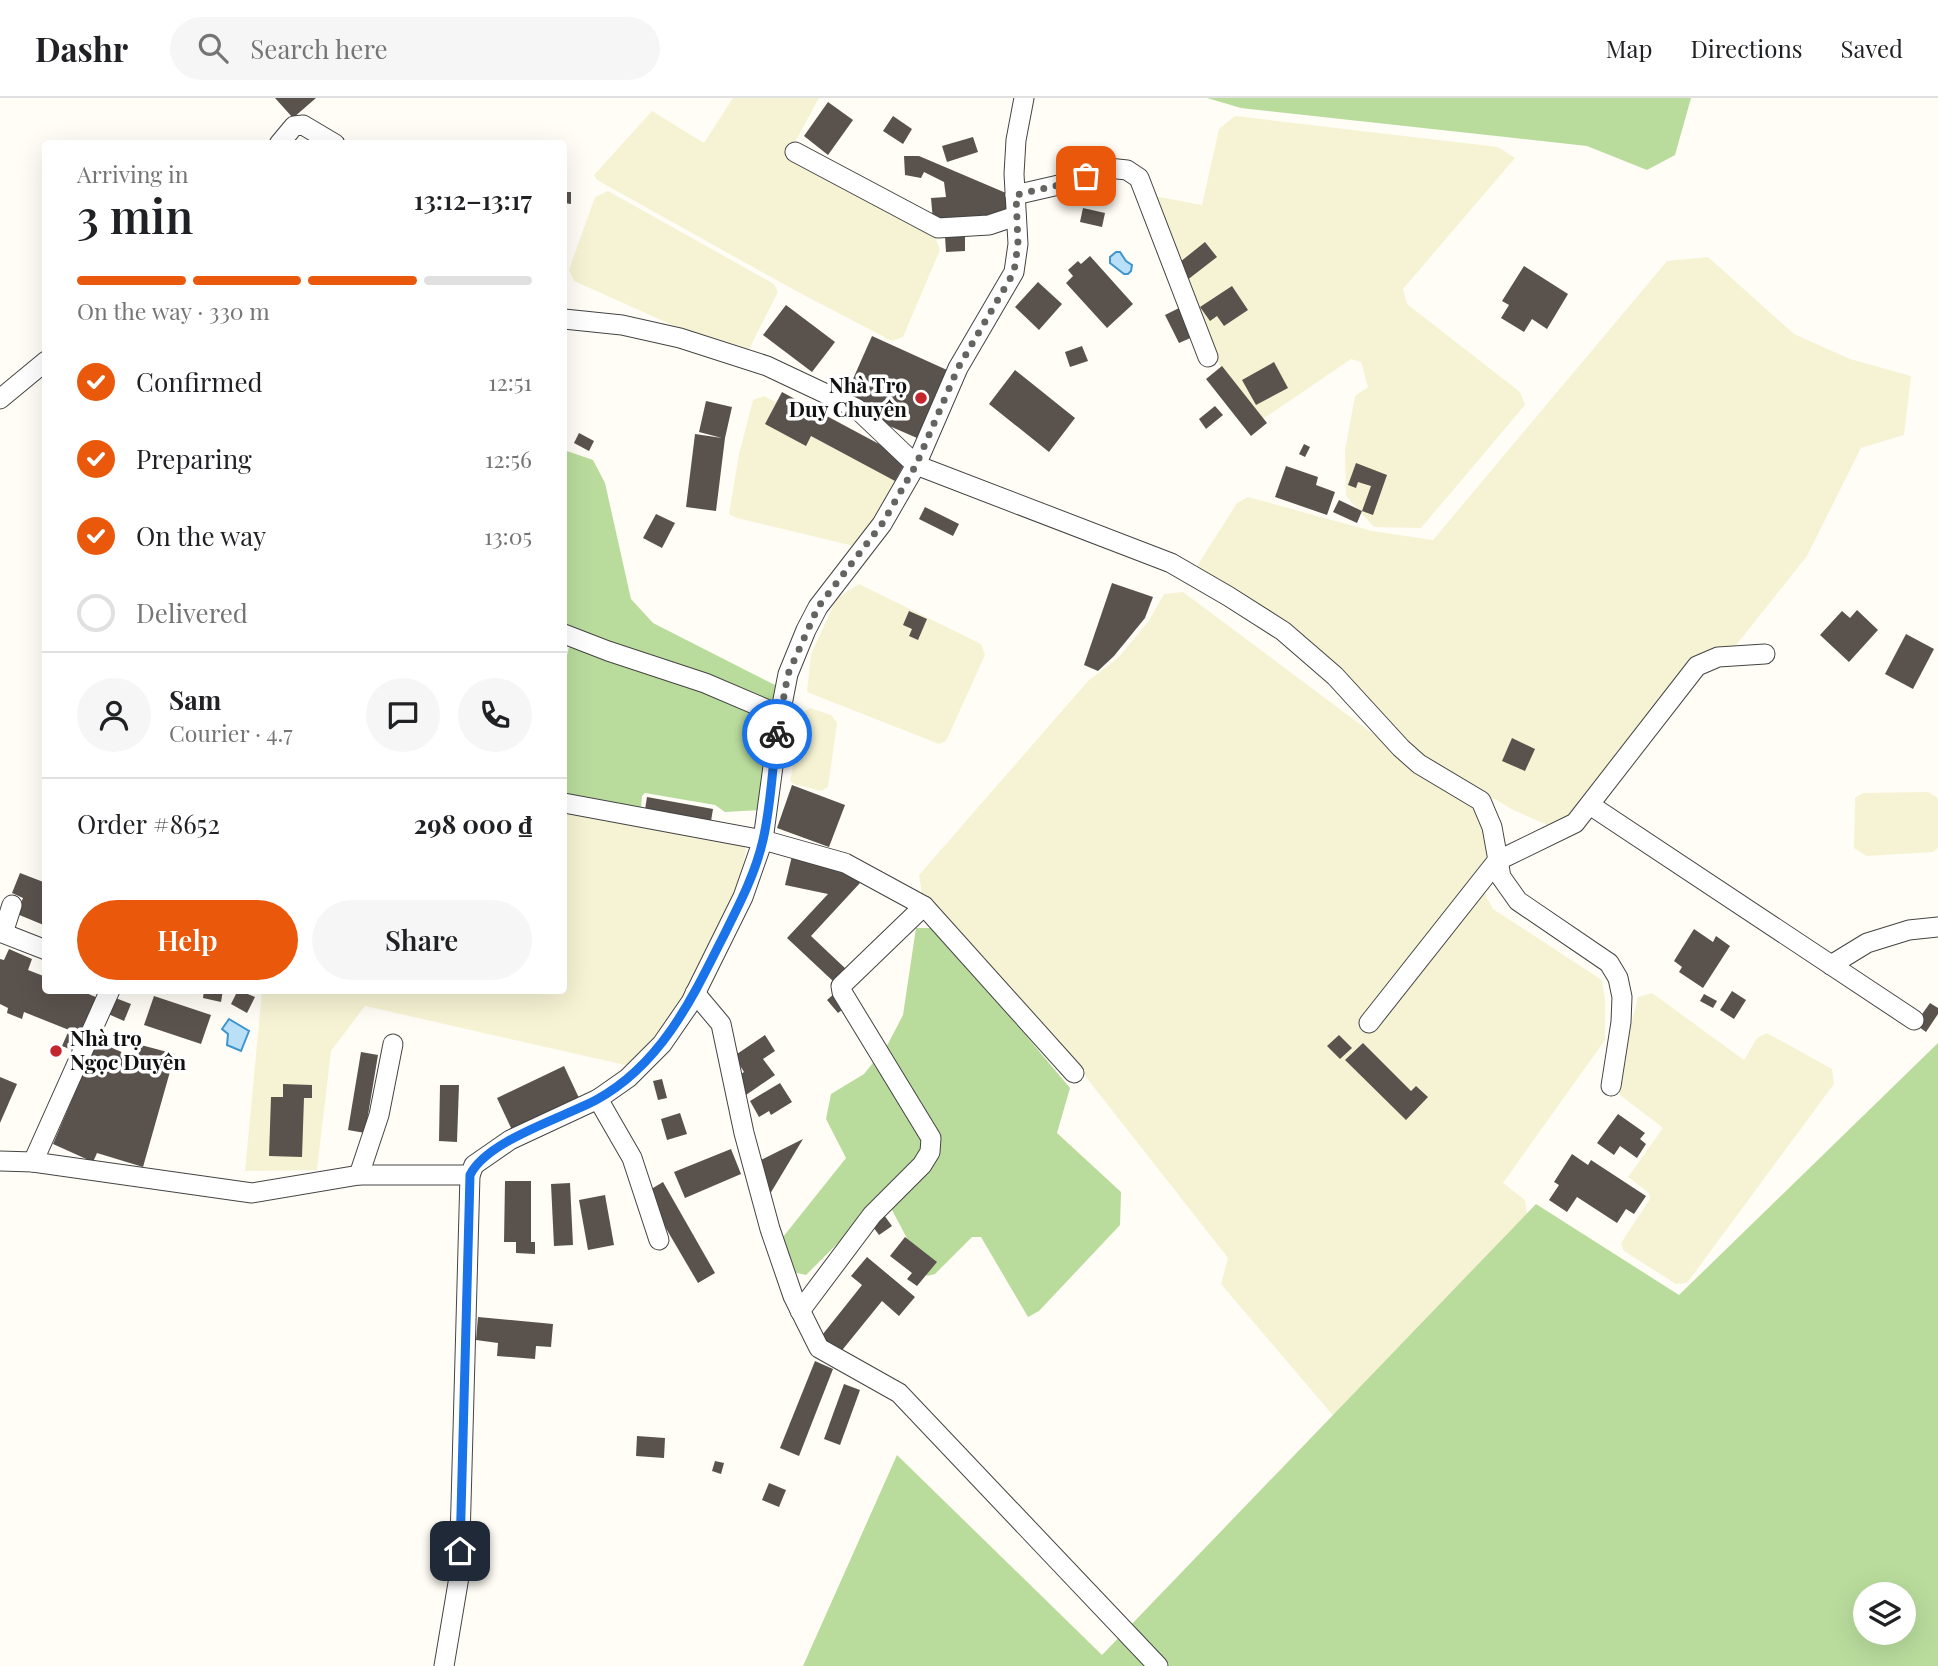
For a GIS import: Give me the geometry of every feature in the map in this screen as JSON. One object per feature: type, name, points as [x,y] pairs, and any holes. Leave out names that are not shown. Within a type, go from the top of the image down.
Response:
[{"type":"street","points":[[444,1666],[459,1577],[470,1175],[474,1165],[510,1140],[598,1099],[628,1078],[662,1044],[695,993],[743,897],[763,840],[788,674],[818,607],[882,524],[916,465],[958,368],[1014,272],[1018,244],[1016,139],[1024,98]]},
{"type":"street","points":[[283,140],[294,127],[303,125],[328,140]]},
{"type":"street","points":[[795,152],[938,228],[989,225],[1016,216]]},
{"type":"street","points":[[1016,195],[1063,184],[1108,167],[1127,170],[1139,178],[1208,357]]},
{"type":"street","points":[[567,319],[622,326],[680,338],[768,366],[856,408],[916,465],[1171,563],[1283,631],[1335,677],[1419,764],[1481,801],[1492,828],[1501,877],[1518,901],[1609,963],[1618,978],[1622,997],[1611,1086]]},
{"type":"street","points":[[0,399],[42,364]]},
{"type":"street","points":[[567,635],[705,683],[780,715]]},
{"type":"street","points":[[1369,1023],[1497,861],[1575,823],[1697,666],[1718,657],[1765,654]]},
{"type":"street","points":[[567,804],[763,840],[845,863],[924,906],[1074,1073]]},
{"type":"street","points":[[1590,805],[1914,1020]]},
{"type":"street","points":[[12,905],[1,933],[42,948]]},
{"type":"street","points":[[800,1311],[872,1214],[922,1165],[930,1152],[931,1138],[842,992],[841,986],[924,906]]},
{"type":"street","points":[[1831,965],[1867,943],[1909,930],[1938,927]]},
{"type":"street","points":[[695,993],[721,1024],[744,1133],[771,1229],[793,1296],[819,1348],[899,1392],[1158,1666]]},
{"type":"street","points":[[33,1162],[108,994]]},
{"type":"street","points":[[359,1175],[379,1115],[393,1044]]},
{"type":"street","points":[[598,1099],[632,1158],[659,1240]]},
{"type":"street","points":[[0,1161],[33,1162],[252,1193],[359,1175],[470,1175]]},
{"type":"shaded area","points":[[733,98],[819,98],[789,153],[934,234],[940,250],[903,337],[892,341],[796,291],[597,180],[594,175],[652,111],[704,143]]},
{"type":"shaded area","points":[[1235,116],[1498,147],[1515,158],[1403,289],[1407,304],[1520,392],[1525,405],[1421,528],[1374,527],[1346,496],[1345,450],[1355,396],[1368,387],[1361,362],[1351,359],[1260,421],[1246,421],[1174,270],[1154,196],[1202,205],[1219,129]]},
{"type":"shaded area","points":[[608,191],[774,284],[778,292],[747,353],[737,354],[574,281],[569,270],[595,197]]},
{"type":"shaded area","points":[[1708,257],[1794,334],[1850,359],[1911,376],[1904,435],[1861,448],[1807,556],[1733,649],[1708,653],[1570,819],[1554,828],[1495,799],[1483,799],[1450,780],[1376,716],[1202,576],[1197,566],[1237,503],[1248,497],[1372,531],[1433,540],[1667,261]]},
{"type":"shaded area","points":[[764,396],[904,464],[905,474],[858,547],[729,514],[739,454],[753,400]]},
{"type":"shaded area","points":[[859,584],[981,644],[985,655],[946,741],[939,744],[807,692],[811,654],[837,598]]},
{"type":"shaded area","points":[[1183,592],[1474,809],[1485,820],[1488,852],[1480,873],[1486,896],[1493,909],[1602,980],[1605,1040],[1503,1183],[1525,1200],[1532,1249],[1348,1433],[1221,1284],[1228,1258],[1060,1044],[922,894],[919,875],[1088,681],[1118,658],[1148,622],[1164,594]]},
{"type":"shaded area","points":[[810,708],[831,715],[837,723],[828,787],[821,791],[790,781],[804,712]]},
{"type":"shaded area","points":[[1928,792],[1938,798],[1938,848],[1933,852],[1867,856],[1854,848],[1855,798],[1863,793]]},
{"type":"shaded area","points":[[567,807],[738,838],[746,850],[740,879],[682,1008],[645,1058],[625,1065],[365,1006],[331,1051],[317,1170],[245,1171],[262,994],[567,994]]},
{"type":"shaded area","points":[[1652,993],[1744,1060],[1757,1038],[1767,1033],[1832,1069],[1834,1084],[1687,1283],[1676,1284],[1624,1251],[1621,1243],[1650,1199],[1649,1193],[1628,1177],[1663,1128],[1620,1095],[1616,1083],[1638,997]]},
{"type":"green space","points":[[1207,98],[1691,98],[1675,155],[1647,170],[1587,146],[1241,108]]},
{"type":"green space","points":[[567,451],[593,460],[605,483],[631,599],[653,623],[775,685],[780,694],[761,810],[725,812],[715,805],[645,793],[642,796],[641,808],[567,797],[567,655],[573,631],[567,628]]},
{"type":"green space","points":[[916,928],[933,928],[943,937],[1070,1088],[1057,1133],[1121,1192],[1120,1225],[1039,1311],[1028,1317],[981,1237],[972,1237],[935,1274],[927,1276],[892,1210],[874,1207],[806,1275],[793,1272],[783,1237],[846,1158],[826,1119],[831,1094],[864,1074],[888,1044],[903,1015]]},
{"type":"green space","points":[[1938,1043],[1938,1666],[803,1666],[897,1455],[1102,1655],[1536,1204],[1679,1295]]},
{"type":"water","points":[[1120,252],[1132,265],[1128,274],[1110,263],[1110,257]]},
{"type":"water","points":[[229,1019],[249,1031],[241,1051],[227,1045],[228,1034],[222,1029]]},
{"type":"building","points":[[275,98],[316,98],[293,118]]},
{"type":"building","points":[[828,102],[853,120],[828,155],[804,136]]},
{"type":"building","points":[[893,116],[912,129],[903,144],[883,131]]},
{"type":"building","points":[[973,137],[978,152],[947,162],[942,146]]},
{"type":"building","points":[[904,156],[919,156],[1006,193],[1008,216],[933,221],[931,198],[946,197],[944,182],[924,172],[921,178],[905,175]]},
{"type":"building","points":[[567,192],[571,192],[571,204],[567,203]]},
{"type":"building","points":[[1083,208],[1105,213],[1102,227],[1080,222]]},
{"type":"building","points":[[965,234],[965,251],[946,252],[945,236]]},
{"type":"building","points":[[1205,242],[1217,257],[1186,281],[1175,266]]},
{"type":"building","points":[[1090,256],[1133,304],[1107,328],[1066,283],[1073,276],[1068,270],[1078,261],[1081,264]]},
{"type":"building","points":[[1524,266],[1568,294],[1547,329],[1532,319],[1524,332],[1501,318],[1509,305],[1502,301]]},
{"type":"building","points":[[1038,282],[1062,304],[1039,330],[1015,307]]},
{"type":"building","points":[[1232,286],[1248,310],[1224,326],[1217,316],[1210,321],[1200,307]]},
{"type":"building","points":[[786,305],[835,342],[812,372],[763,335]]},
{"type":"building","points":[[1181,307],[1195,336],[1179,343],[1165,315]]},
{"type":"building","points":[[872,336],[947,370],[917,438],[864,415],[845,397]]},
{"type":"building","points":[[1082,346],[1088,361],[1070,367],[1065,352]]},
{"type":"building","points":[[1274,362],[1288,388],[1256,405],[1242,380]]},
{"type":"building","points":[[1222,366],[1267,423],[1251,436],[1206,379]]},
{"type":"building","points":[[1015,370],[1075,418],[1049,452],[989,404]]},
{"type":"building","points":[[782,392],[907,459],[895,481],[811,436],[806,446],[765,424]]},
{"type":"building","points":[[706,401],[732,407],[725,438],[716,511],[686,507],[695,434],[722,438],[699,432]]},
{"type":"building","points":[[1215,406],[1223,415],[1206,429],[1199,419]]},
{"type":"building","points":[[579,433],[594,441],[589,451],[574,443]]},
{"type":"building","points":[[1304,444],[1310,447],[1305,457],[1299,454]]},
{"type":"building","points":[[1356,463],[1387,475],[1373,515],[1362,511],[1371,486],[1358,482],[1356,488],[1348,485]]},
{"type":"building","points":[[1286,466],[1318,477],[1316,485],[1335,492],[1327,515],[1275,497]]},
{"type":"building","points":[[1339,500],[1362,511],[1357,523],[1333,512]]},
{"type":"building","points":[[925,507],[959,524],[953,536],[919,519]]},
{"type":"building","points":[[656,514],[675,523],[662,548],[643,538]]},
{"type":"building","points":[[1112,583],[1153,597],[1145,618],[1098,671],[1084,665]]},
{"type":"building","points":[[1857,610],[1878,630],[1849,662],[1820,635],[1842,611],[1850,618]]},
{"type":"building","points":[[909,611],[927,619],[918,640],[909,636],[912,629],[903,625]]},
{"type":"building","points":[[1906,634],[1934,649],[1913,689],[1885,674]]},
{"type":"building","points":[[1512,738],[1535,749],[1525,771],[1502,761]]},
{"type":"building","points":[[792,785],[845,805],[829,847],[777,828]]},
{"type":"building","points":[[647,797],[713,809],[710,827],[644,816]]},
{"type":"building","points":[[792,856],[849,872],[860,883],[811,936],[847,970],[835,983],[787,938],[828,894],[785,885]]},
{"type":"building","points":[[20,873],[42,881],[42,924],[17,914],[23,898],[12,893]]},
{"type":"building","points":[[1694,929],[1713,942],[1716,936],[1730,946],[1703,988],[1679,972],[1682,967],[1674,961]]},
{"type":"building","points":[[9,949],[32,959],[28,970],[42,975],[42,994],[88,994],[98,998],[77,1052],[62,1046],[69,1030],[24,1012],[22,1019],[7,1013],[8,1008],[0,1004],[0,959],[4,960]]},
{"type":"building","points":[[1732,991],[1746,1000],[1734,1019],[1720,1010]]},
{"type":"building","points":[[836,992],[847,1006],[838,1013],[827,1000]]},
{"type":"building","points":[[204,994],[222,994],[221,1002],[203,998]]},
{"type":"building","points":[[236,994],[255,997],[247,1013],[231,1004]]},
{"type":"building","points":[[1704,994],[1717,1001],[1713,1008],[1700,1001]]},
{"type":"building","points":[[154,996],[211,1015],[201,1044],[144,1025]]},
{"type":"building","points":[[113,997],[131,1004],[124,1021],[106,1013]]},
{"type":"building","points":[[1930,1003],[1938,1008],[1938,1014],[1926,1032],[1915,1024]]},
{"type":"building","points":[[765,1035],[775,1051],[763,1059],[775,1075],[746,1095],[735,1078],[744,1072],[734,1056]]},
{"type":"building","points":[[1339,1035],[1352,1048],[1340,1059],[1327,1046]]},
{"type":"building","points":[[97,1041],[137,1059],[141,1045],[175,1054],[143,1167],[97,1153],[93,1162],[53,1144]]},
{"type":"building","points":[[1363,1043],[1411,1091],[1416,1086],[1428,1097],[1406,1120],[1345,1060]]},
{"type":"building","points":[[361,1052],[378,1055],[365,1133],[348,1130]]},
{"type":"building","points":[[564,1066],[579,1098],[512,1130],[497,1098]]},
{"type":"building","points":[[0,1077],[17,1084],[0,1123]]},
{"type":"building","points":[[662,1079],[667,1098],[658,1100],[653,1081]]},
{"type":"building","points":[[780,1083],[792,1102],[771,1115],[769,1111],[759,1117],[750,1101]]},
{"type":"building","points":[[283,1084],[312,1085],[312,1098],[304,1098],[302,1157],[269,1156],[271,1097],[283,1097]]},
{"type":"building","points":[[440,1085],[459,1085],[457,1142],[439,1141]]},
{"type":"building","points":[[680,1113],[687,1134],[667,1140],[661,1119]]},
{"type":"building","points":[[1618,1114],[1645,1133],[1640,1139],[1646,1144],[1637,1158],[1620,1146],[1614,1155],[1597,1143]]},
{"type":"building","points":[[803,1139],[770,1194],[757,1162]]},
{"type":"building","points":[[731,1149],[741,1174],[685,1198],[674,1172]]},
{"type":"building","points":[[1572,1154],[1588,1165],[1591,1160],[1646,1196],[1634,1214],[1626,1209],[1617,1223],[1577,1197],[1567,1212],[1549,1200],[1559,1185],[1554,1182]]},
{"type":"building","points":[[505,1181],[531,1181],[531,1242],[535,1242],[535,1254],[516,1253],[516,1242],[504,1242]]},
{"type":"building","points":[[663,1182],[715,1273],[698,1283],[657,1213],[648,1191]]},
{"type":"building","points":[[570,1183],[573,1245],[554,1246],[551,1184]]},
{"type":"building","points":[[605,1195],[614,1245],[588,1250],[579,1200]]},
{"type":"building","points":[[884,1215],[892,1226],[879,1235],[871,1224]]},
{"type":"building","points":[[905,1237],[937,1262],[917,1286],[907,1279],[912,1273],[890,1256]]},
{"type":"building","points":[[867,1257],[915,1297],[899,1316],[882,1301],[839,1354],[819,1339],[862,1285],[851,1276]]},
{"type":"building","points":[[478,1317],[553,1324],[551,1347],[536,1346],[535,1359],[497,1356],[498,1343],[476,1340]]},
{"type":"building","points":[[815,1361],[833,1369],[799,1456],[780,1448]]},
{"type":"building","points":[[844,1384],[860,1390],[840,1445],[824,1439]]},
{"type":"building","points":[[637,1436],[665,1438],[664,1458],[636,1456]]},
{"type":"building","points":[[715,1461],[724,1463],[721,1474],[712,1471]]},
{"type":"building","points":[[769,1483],[786,1490],[779,1507],[762,1500]]},
{"type":"way so far","points":[[777,734],[788,674],[806,630],[818,607],[882,524],[916,465],[958,368],[1014,272],[1018,244],[1016,195],[1086,176]]},
{"type":"place","name":"Nhà Trọ Duy Chuyên","points":[[921,398]]},
{"type":"place","name":"Nhà trọ Ngọc Duyên","points":[[56,1051]]},
{"type":"route","points":[[460,1551],[470,1175],[474,1165],[510,1140],[598,1099],[628,1078],[662,1044],[691,1002],[743,897],[763,840],[777,734]]}]
